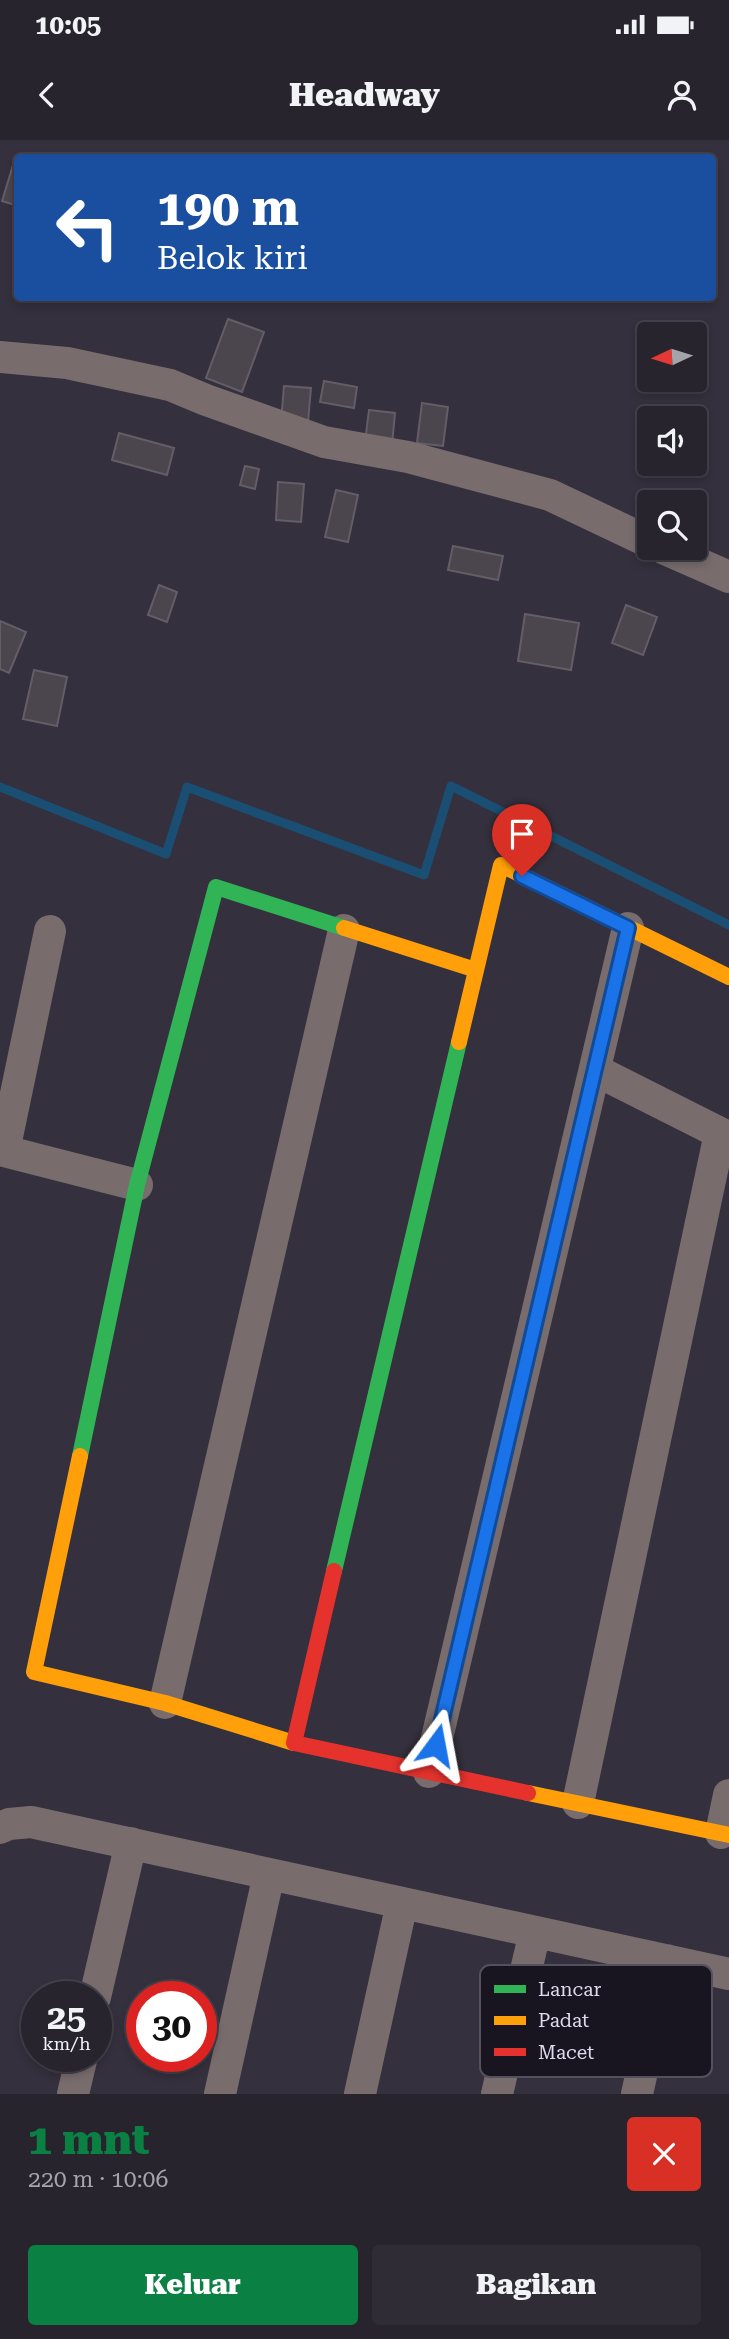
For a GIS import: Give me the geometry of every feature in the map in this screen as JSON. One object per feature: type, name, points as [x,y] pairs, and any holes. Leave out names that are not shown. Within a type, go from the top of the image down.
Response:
[{"type":"street","points":[[0,357],[67,363],[170,385],[324,442],[408,457],[550,495],[637,536]]},
{"type":"street","points":[[690,560],[729,577]]},
{"type":"street","points":[[294,1744],[501,865],[729,976]]},
{"type":"street","points":[[476,970],[216,887],[137,1185],[34,1672],[165,1703],[294,1744],[725,1834],[729,1795]]},
{"type":"street","points":[[429,1772],[628,928]]},
{"type":"street","points":[[165,1703],[344,930]]},
{"type":"street","points":[[50,931],[4,1152],[137,1185]]},
{"type":"street","points":[[578,1803],[724,1135],[595,1070]]},
{"type":"street","points":[[0,1828],[9,1824],[31,1822],[689,1965]]},
{"type":"street","points":[[99,1981],[131,1843]]},
{"type":"street","points":[[220,2094],[269,1874]]},
{"type":"street","points":[[360,2094],[402,1903]]},
{"type":"street","points":[[527,1965],[535,1931]]},
{"type":"street","points":[[666,1965],[667,1960]]},
{"type":"street","points":[[73,2094],[78,2072]]},
{"type":"building","points":[[13,165],[14,205],[2,201]]},
{"type":"building","points":[[228,319],[264,332],[242,392],[206,378]]},
{"type":"building","points":[[324,381],[357,387],[354,408],[320,402]]},
{"type":"building","points":[[284,386],[311,388],[308,422],[281,421]]},
{"type":"building","points":[[422,403],[448,407],[443,446],[417,443]]},
{"type":"building","points":[[369,410],[395,413],[392,445],[365,442]]},
{"type":"building","points":[[119,433],[174,448],[167,475],[112,460]]},
{"type":"building","points":[[245,466],[259,469],[255,489],[240,485]]},
{"type":"building","points":[[278,482],[304,484],[301,522],[276,520]]},
{"type":"building","points":[[336,490],[358,495],[348,542],[325,537]]},
{"type":"building","points":[[453,546],[503,556],[498,580],[448,570]]},
{"type":"building","points":[[159,585],[177,592],[167,622],[148,615]]},
{"type":"building","points":[[626,605],[657,617],[643,655],[612,643]]},
{"type":"building","points":[[525,614],[579,623],[571,670],[518,661]]},
{"type":"building","points":[[0,621],[26,632],[9,673],[0,669]]},
{"type":"building","points":[[34,670],[67,677],[57,726],[23,719]]},
{"type":"waterway","points":[[0,787],[166,854],[187,787],[424,875],[451,786],[729,925]]},
{"type":"traffic: fast","points":[[80,1456],[137,1185],[216,887],[344,928]]},
{"type":"traffic: fast","points":[[334,1571],[459,1042]]},
{"type":"traffic: slow","points":[[459,1042],[501,865],[729,977]]},
{"type":"traffic: slow","points":[[344,928],[476,970]]},
{"type":"traffic: slow","points":[[80,1456],[34,1672],[165,1703],[294,1743]]},
{"type":"traffic: slow","points":[[528,1793],[729,1835]]},
{"type":"traffic: jam","points":[[334,1571],[294,1743],[528,1793]]},
{"type":"route","points":[[436,1745],[628,928],[522,876]]}]
